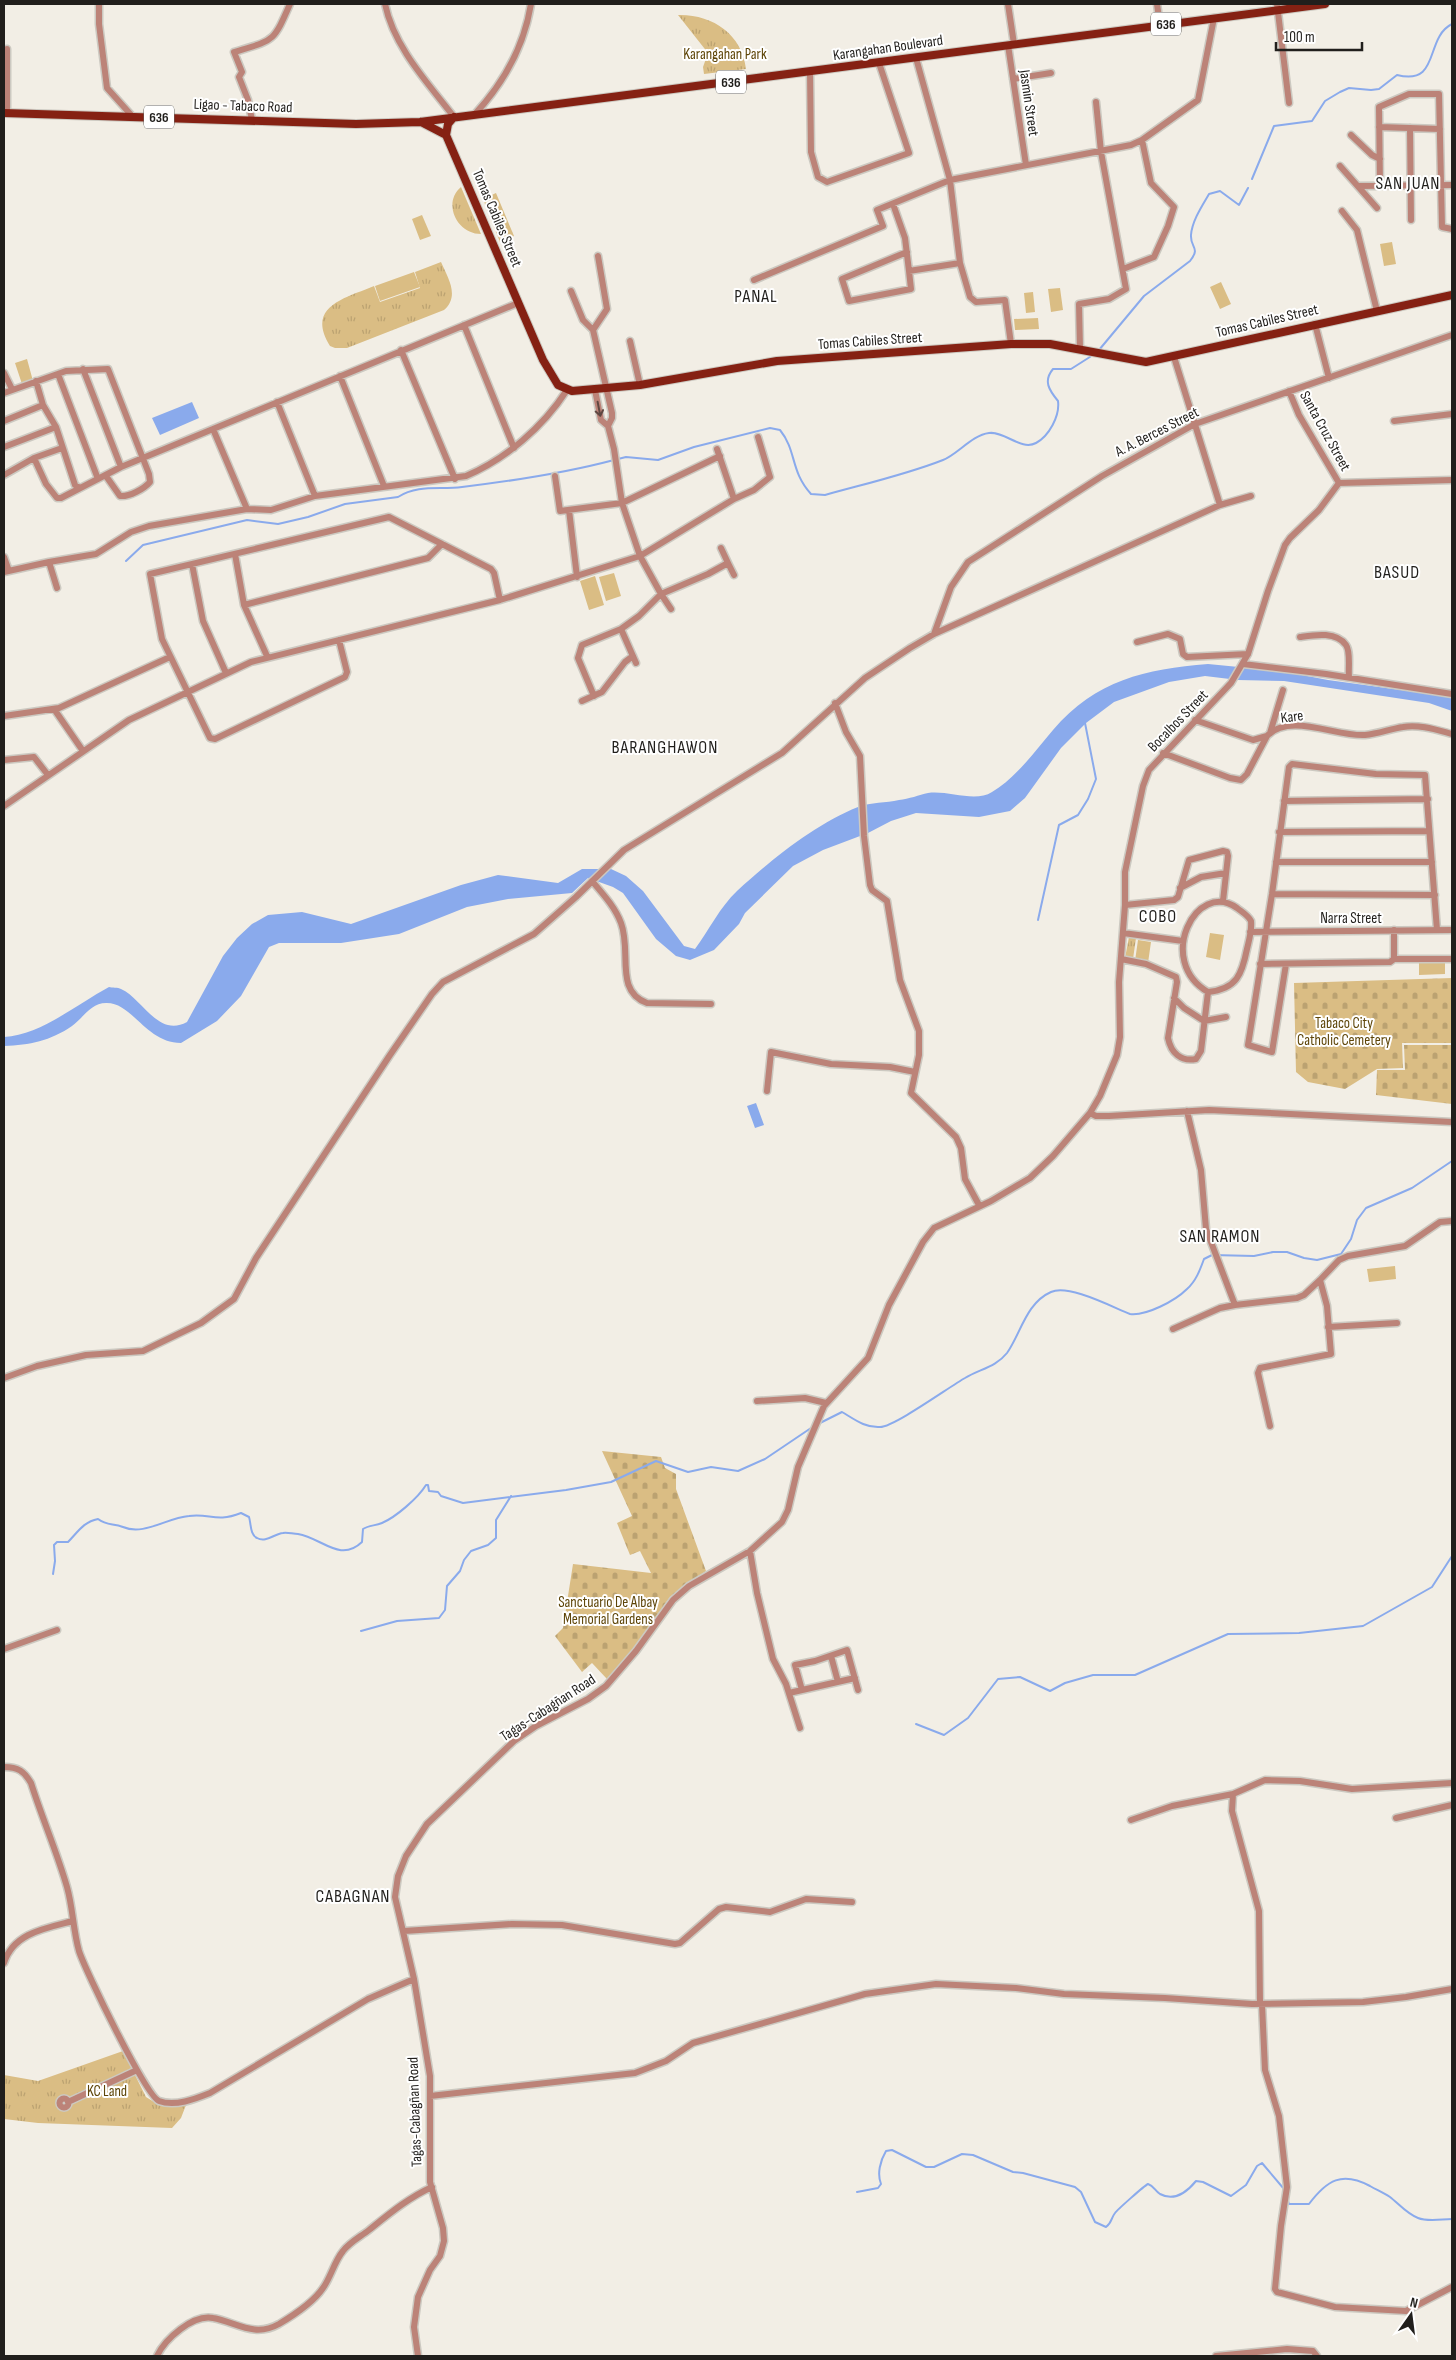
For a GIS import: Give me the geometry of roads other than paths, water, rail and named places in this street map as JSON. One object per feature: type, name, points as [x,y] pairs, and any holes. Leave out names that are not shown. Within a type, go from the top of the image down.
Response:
[{"type":"main road","name":"Karangahan Boulevard","points":[[454,117],[879,63],[1214,18],[1277,7],[1324,4]]},
{"type":"main road","name":"Ligao - Tabaco Road","points":[[5,113],[317,123],[420,122],[454,117]]},
{"type":"main road","points":[[446,135],[448,124],[454,117]]},
{"type":"main road","name":"Ligao - Tabaco Road","points":[[420,122],[435,127],[446,135]]},
{"type":"main road","name":"Tomas Cabiles Street","points":[[446,135],[549,372],[558,385],[567,390],[595,390],[640,385],[777,362],[1011,344],[1050,344],[1146,362],[1452,294]]},
{"type":"street","points":[[252,120],[248,100],[239,77],[242,72],[234,52],[265,42],[275,35],[290,4]]},
{"type":"street","points":[[385,4],[391,29],[454,117]]},
{"type":"street","points":[[474,115],[503,80],[523,36],[531,4]]},
{"type":"street","name":"Jasmin Street","points":[[1008,4],[1013,79],[1026,165]]},
{"type":"street","points":[[1157,4],[1160,25]]},
{"type":"street","points":[[100,5],[99,24],[107,88],[133,117]]},
{"type":"street","points":[[1277,7],[1289,103]]},
{"type":"street","points":[[754,280],[883,226],[877,210],[950,180],[1101,152],[1142,140],[1198,100],[1214,18]]},
{"type":"street","points":[[5,113],[7,49]]},
{"type":"street","points":[[916,58],[950,180],[960,263],[973,301],[1005,300],[1011,344]]},
{"type":"street","points":[[810,72],[811,152],[818,176],[827,182],[909,153],[879,63]]},
{"type":"street","points":[[1013,79],[1051,73]]},
{"type":"street","points":[[1380,186],[1379,107],[1409,94],[1439,94],[1442,227],[1452,229]]},
{"type":"street","points":[[1084,350],[1079,304],[1109,299],[1126,289],[1101,152],[1096,102]]},
{"type":"street","points":[[1379,127],[1440,128]]},
{"type":"street","points":[[1410,128],[1411,220]]},
{"type":"street","points":[[1351,135],[1372,155],[1380,159]]},
{"type":"street","points":[[1123,269],[1154,257],[1168,226],[1174,206],[1151,183],[1142,140]]},
{"type":"street","points":[[1340,166],[1377,208]]},
{"type":"street","points":[[1358,186],[1452,185]]},
{"type":"street","points":[[893,204],[905,238],[907,252],[911,289],[849,301],[842,279],[907,252]]},
{"type":"street","points":[[1342,211],[1357,230],[1377,311]]},
{"type":"street","points":[[593,330],[607,309],[598,256]]},
{"type":"street","points":[[909,270],[960,263]]},
{"type":"street","points":[[571,292],[583,320],[593,330],[612,413],[608,426],[614,449],[622,503],[640,556],[671,609]]},
{"type":"street","points":[[34,458],[46,484],[56,498],[61,498],[121,467],[518,303]]},
{"type":"street","points":[[464,324],[514,448]]},
{"type":"street","points":[[1314,324],[1328,378]]},
{"type":"street","name":"A. A. Berces Street","points":[[934,634],[951,588],[968,562],[1102,476],[1196,424],[1452,335]]},
{"type":"street","points":[[630,341],[640,385]]},
{"type":"street","points":[[401,350],[455,478]]},
{"type":"street","points":[[1174,357],[1220,505]]},
{"type":"street","points":[[83,369],[121,467]]},
{"type":"street","points":[[4,393],[58,374],[83,369],[108,369],[150,482],[143,488],[120,496],[106,476]]},
{"type":"street","points":[[4,373],[12,389]]},
{"type":"street","points":[[58,374],[98,479]]},
{"type":"street","points":[[340,376],[384,486]]},
{"type":"street","points":[[36,381],[43,405],[56,427],[75,485],[80,488]]},
{"type":"street","points":[[4,557],[6,571],[96,554],[132,532],[149,526],[247,510],[271,510],[315,496],[466,476],[481,470],[514,448],[557,405],[567,390]]},
{"type":"street","points":[[595,390],[601,420],[608,426]]},
{"type":"street","name":"Santa Cruz Street","points":[[1288,391],[1299,415],[1340,483]]},
{"type":"street","points":[[277,402],[315,496]]},
{"type":"street","points":[[4,421],[43,405]]},
{"type":"street","points":[[1394,421],[1452,414]]},
{"type":"street","points":[[4,447],[56,427]]},
{"type":"street","points":[[213,429],[247,510]]},
{"type":"street","points":[[4,806],[129,720],[226,673],[266,656],[340,640],[500,600],[640,556],[754,490],[770,477],[758,437]]},
{"type":"street","points":[[4,475],[34,458],[62,448]]},
{"type":"street","points":[[717,449],[734,500]]},
{"type":"street","points":[[555,476],[560,511],[569,510],[622,503],[720,456]]},
{"type":"street","points":[[1340,483],[1452,480]]},
{"type":"street","name":"Bocalbos Street","points":[[1090,1113],[1100,1096],[1117,1055],[1120,1037],[1125,872],[1143,786],[1149,770],[1231,683],[1248,654],[1268,591],[1290,538],[1329,498],[1340,483]]},
{"type":"street","points":[[4,1378],[37,1366],[86,1355],[143,1351],[201,1324],[234,1299],[256,1258],[432,994],[443,982],[534,934],[638,840],[782,753],[835,703],[865,678],[934,634],[1220,505],[1250,496]]},
{"type":"street","points":[[569,510],[577,577]]},
{"type":"street","points":[[340,640],[347,672],[345,677],[215,739],[210,738],[162,639],[150,574],[389,517],[491,569],[494,573],[500,600]]},
{"type":"street","points":[[244,606],[428,558],[442,544]]},
{"type":"street","points":[[722,548],[734,575]]},
{"type":"street","points":[[235,554],[244,606],[266,656]]},
{"type":"street","points":[[49,562],[57,588]]},
{"type":"street","points":[[594,696],[578,658],[582,645],[621,630],[639,616],[661,594],[708,574],[728,562]]},
{"type":"street","points":[[192,564],[203,621],[226,673]]},
{"type":"street","points":[[582,701],[602,692],[625,662],[635,659],[621,630]]},
{"type":"street","points":[[1138,642],[1168,634],[1180,639],[1183,654],[1187,657],[1248,654]]},
{"type":"street","points":[[1300,637],[1323,634],[1333,637],[1346,645],[1349,677]]},
{"type":"street","points":[[4,716],[54,710],[170,657]]},
{"type":"street","points":[[1242,665],[1349,677],[1452,694]]},
{"type":"street","points":[[1195,720],[1253,740],[1268,734],[1283,690]]},
{"type":"street","points":[[835,703],[846,732],[860,756],[864,836],[870,882],[872,890],[887,901],[900,980],[918,1026],[920,1048],[910,1090],[912,1095],[956,1138],[961,1148],[965,1179],[979,1206]]},
{"type":"street","points":[[54,710],[83,751]]},
{"type":"street","name":"Kare","points":[[1163,753],[1230,778],[1241,780],[1247,774],[1268,734],[1295,726],[1312,727],[1349,735],[1365,735],[1404,726],[1421,727],[1452,734]]},
{"type":"street","points":[[4,760],[34,757],[48,775]]},
{"type":"street","points":[[1286,964],[1272,1052],[1248,1045],[1272,894],[1289,767],[1292,764],[1376,774],[1422,774],[1426,777],[1437,930]]},
{"type":"street","points":[[1284,801],[1428,799]]},
{"type":"street","points":[[1279,832],[1429,831]]},
{"type":"street","points":[[1125,905],[1174,900],[1178,897],[1189,860],[1223,851],[1227,852],[1223,900]]},
{"type":"street","points":[[1276,862],[1432,862]]},
{"type":"street","points":[[1180,888],[1201,878],[1226,873]]},
{"type":"street","points":[[594,879],[620,921],[626,939],[626,983],[638,1000],[647,1003],[711,1004]]},
{"type":"street","points":[[1272,894],[1435,895]]},
{"type":"street","points":[[1223,900],[1248,916],[1251,921],[1250,932],[1242,974],[1227,987],[1208,992],[1200,987],[1187,972],[1183,957],[1183,941],[1188,925],[1196,912],[1223,900]]},
{"type":"street","points":[[1394,930],[1394,959]]},
{"type":"street","name":"Narra Street","points":[[1250,932],[1452,930]]},
{"type":"street","points":[[1123,933],[1183,941]]},
{"type":"street","points":[[1121,959],[1146,964],[1176,977],[1187,972]]},
{"type":"street","points":[[1260,964],[1390,962],[1394,959],[1452,959]]},
{"type":"street","points":[[1176,977],[1168,1038],[1175,1054],[1192,1060],[1200,1056],[1208,992]]},
{"type":"street","points":[[1174,998],[1184,1008],[1204,1021],[1226,1017]]},
{"type":"street","points":[[767,1091],[771,1052],[831,1064],[890,1067],[915,1072]]},
{"type":"street","points":[[1090,1113],[1096,1116],[1109,1116],[1209,1110],[1452,1122]]},
{"type":"street","points":[[1187,1111],[1201,1170],[1206,1229],[1235,1305]]},
{"type":"street","name":"Tagas-Cabagñan Road","points":[[418,2356],[414,2327],[418,2297],[430,2270],[440,2256],[444,2241],[432,2187],[429,2160],[430,2076],[414,1979],[395,1897],[398,1876],[406,1856],[427,1824],[514,1741],[536,1726],[588,1699],[606,1686],[636,1651],[667,1607],[689,1586],[750,1551],[782,1522],[788,1510],[798,1467],[818,1417],[826,1403],[868,1358],[889,1305],[924,1242],[934,1228],[991,1202],[1030,1178],[1090,1113]]},
{"type":"street","points":[[1173,1329],[1220,1308],[1296,1298],[1304,1294],[1340,1260],[1348,1256],[1406,1246],[1440,1222],[1452,1221]]},
{"type":"street","points":[[1270,1426],[1258,1373],[1260,1368],[1331,1354],[1325,1295],[1320,1280]]},
{"type":"street","points":[[1328,1327],[1397,1323]]},
{"type":"street","points":[[757,1400],[805,1398],[826,1403]]},
{"type":"street","points":[[750,1551],[757,1593],[773,1659],[789,1694],[800,1728]]},
{"type":"street","points":[[4,1649],[58,1630]]},
{"type":"street","points":[[802,1690],[795,1665],[847,1650],[858,1690]]},
{"type":"street","points":[[831,1656],[838,1682]]},
{"type":"street","points":[[789,1694],[855,1678]]},
{"type":"street","points":[[4,1767],[19,1768],[25,1773],[31,1783],[67,1888],[79,1951],[137,2070],[152,2096],[158,2100],[179,2102],[210,2093],[368,2000],[414,1979]]},
{"type":"street","points":[[1131,1820],[1172,1806],[1233,1794],[1265,1780],[1310,1782],[1352,1789],[1452,1783]]},
{"type":"street","points":[[1233,1794],[1232,1811],[1259,1910],[1261,2004],[1265,2070],[1279,2116],[1287,2187],[1278,2258],[1277,2292],[1335,2306],[1406,2311],[1452,2287]]},
{"type":"street","points":[[1396,1818],[1452,1805]]},
{"type":"street","points":[[404,1931],[512,1924],[562,1926],[675,1944],[680,1943],[719,1908],[726,1907],[770,1912],[806,1898],[852,1902]]},
{"type":"street","points":[[4,1963],[14,1944],[25,1936],[73,1921]]},
{"type":"street","points":[[430,2096],[635,2073],[666,2061],[694,2043],[866,1994],[936,1984],[1016,1988],[1064,1994],[1261,2004],[1363,2002],[1452,1989]]},
{"type":"street","points":[[68,2102],[137,2070]]},
{"type":"street","points":[[156,2356],[161,2347],[177,2330],[207,2318],[214,2318],[247,2329],[266,2329],[280,2324],[316,2297],[323,2289],[338,2257],[350,2244],[404,2202],[432,2187]]},
{"type":"street","points":[[1216,2356],[1287,2349],[1312,2351],[1317,2356]]},
{"type":"water","points":[[192,402],[199,418],[160,435],[152,418]]},
{"type":"water","points":[[1208,664],[1281,671],[1328,680],[1452,697],[1452,711],[1429,703],[1284,681],[1238,680],[1205,676],[1169,682],[1114,702],[1086,723],[1061,748],[1025,798],[1010,811],[979,817],[916,813],[891,821],[868,833],[823,850],[793,866],[745,913],[739,924],[714,950],[690,960],[676,956],[656,939],[623,893],[613,887],[588,878],[572,893],[508,899],[467,907],[399,934],[341,943],[279,943],[269,947],[241,996],[217,1021],[181,1043],[158,1037],[124,1009],[115,1004],[106,1003],[96,1005],[72,1026],[48,1039],[22,1045],[4,1046],[4,1037],[32,1031],[45,1025],[109,987],[120,988],[129,994],[159,1021],[167,1025],[177,1026],[187,1022],[223,956],[237,938],[252,924],[268,915],[302,912],[351,924],[461,885],[498,875],[558,883],[582,869],[611,869],[626,876],[643,891],[684,946],[695,949],[720,911],[737,891],[794,844],[842,814],[863,805],[928,793],[970,796],[985,795],[1001,786],[1017,772],[1069,713],[1086,699],[1104,688],[1123,680],[1163,669]]},
{"type":"water","points":[[756,1103],[764,1125],[755,1128],[747,1106]]},
{"type":"waterway","points":[[1252,179],[1274,126],[1312,121],[1325,101],[1349,88],[1379,89],[1397,75],[1411,77],[1420,74],[1426,67],[1443,31],[1452,24]]},
{"type":"waterway","points":[[1099,350],[1144,296],[1190,261],[1195,253],[1191,239],[1193,224],[1209,194],[1220,191],[1239,205],[1248,188]]},
{"type":"waterway","points":[[618,459],[626,457],[658,460],[694,447],[770,428],[780,430],[785,438],[804,486],[811,494],[825,495],[899,475],[943,460],[983,434],[995,433],[1025,445],[1036,443],[1049,431],[1057,413],[1058,401],[1048,385],[1050,373],[1053,369],[1071,369],[1093,355]]},
{"type":"waterway","points":[[126,561],[143,545],[247,520],[278,524],[308,517],[345,504],[398,497],[413,490],[454,488],[519,479],[577,469],[614,460]]},
{"type":"waterway","points":[[1038,920],[1059,825],[1078,815],[1088,799],[1096,779],[1085,723]]},
{"type":"waterway","points":[[818,1424],[842,1412],[860,1423],[875,1427],[897,1421],[965,1378],[993,1365],[1003,1358],[1030,1311],[1036,1303],[1051,1292],[1059,1290],[1068,1291],[1102,1302],[1130,1314],[1137,1314],[1160,1307],[1182,1294],[1195,1279],[1204,1259],[1212,1255],[1254,1256],[1273,1252],[1287,1252],[1317,1260],[1341,1254],[1351,1239],[1357,1220],[1366,1208],[1412,1188],[1452,1161]]},
{"type":"waterway","points":[[53,1574],[55,1561],[54,1545],[57,1542],[68,1542],[85,1525],[98,1519],[107,1524],[139,1529],[180,1517],[196,1515],[219,1518],[241,1513],[249,1517],[253,1534],[260,1539],[267,1539],[285,1533],[298,1534],[338,1550],[346,1550],[354,1548],[362,1542],[363,1529],[382,1523],[400,1512],[426,1485],[428,1485],[429,1491],[438,1492],[441,1496],[463,1503],[566,1490],[611,1482],[656,1461],[688,1472],[711,1467],[738,1471],[765,1459],[814,1426]]},
{"type":"waterway","points":[[361,1631],[397,1621],[439,1618],[445,1610],[447,1586],[460,1571],[464,1560],[471,1551],[488,1545],[496,1538],[496,1520],[511,1496]]},
{"type":"waterway","points":[[916,1724],[944,1735],[968,1718],[998,1679],[1020,1677],[1050,1691],[1065,1683],[1093,1675],[1135,1675],[1228,1634],[1299,1633],[1363,1626],[1432,1587],[1452,1556]]},
{"type":"waterway","points":[[857,2192],[878,2188],[881,2184],[879,2172],[882,2159],[886,2151],[892,2150],[926,2167],[934,2167],[962,2154],[973,2155],[1013,2172],[1075,2187],[1081,2192],[1095,2222],[1106,2227],[1117,2211],[1148,2184],[1160,2194],[1171,2197],[1185,2192],[1196,2181],[1203,2182],[1231,2196],[1246,2185],[1257,2166],[1262,2163],[1284,2189]]},
{"type":"waterway","points":[[1288,2201],[1289,2204],[1309,2204],[1329,2184],[1336,2180],[1351,2179],[1360,2181],[1385,2194],[1418,2218],[1431,2220],[1452,2219]]},
{"type":"district","name":"SAN JUAN","points":[[1408,183]]},
{"type":"district","name":"PANAL","points":[[756,296]]},
{"type":"district","name":"BASUD","points":[[1397,572]]},
{"type":"district","name":"BARANGHAWON","points":[[665,747]]},
{"type":"district","name":"COBO","points":[[1158,916]]},
{"type":"district","name":"SAN RAMON","points":[[1220,1236]]},
{"type":"district","name":"CABAGNAN","points":[[353,1896]]},
{"type":"park label","name":"Karangahan Park","points":[[725,54]]},
{"type":"park label","name":"Tabaco City Catholic Cemetery","points":[[1344,1032]]},
{"type":"park label","name":"Sanctuario De Albay Memorial Gardens","points":[[608,1610]]},
{"type":"park label","name":"KC Land","points":[[107,2091]]}]
